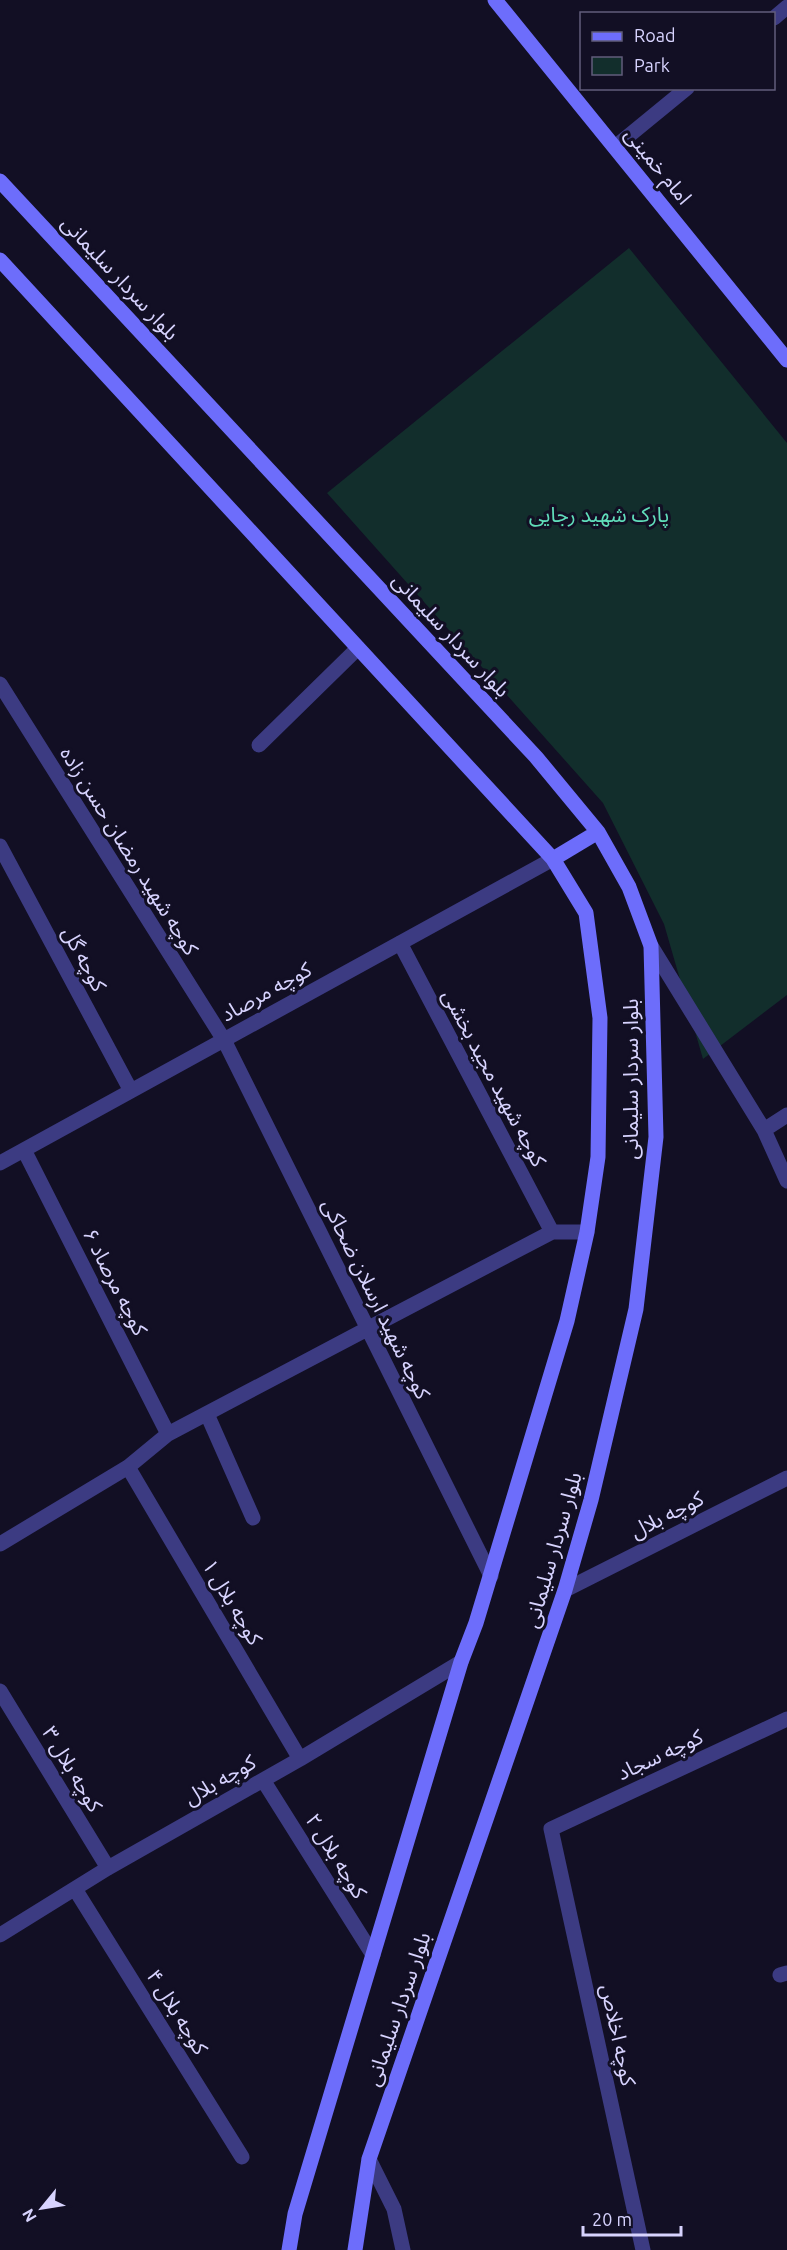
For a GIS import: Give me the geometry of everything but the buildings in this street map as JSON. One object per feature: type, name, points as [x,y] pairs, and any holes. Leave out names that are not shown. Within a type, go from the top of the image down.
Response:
[{"type":"main road","name":"امام خمینی","points":[[495,0],[787,360]]},
{"type":"main road","name":"بلوار سردار سلیمانی","points":[[0,181],[536,757],[598,832],[629,887],[651,946],[656,1137],[636,1309],[591,1500],[566,1590],[369,2159],[355,2250]]},
{"type":"main road","name":"بلوار سردار سلیمانی","points":[[0,260],[553,859],[586,913],[600,1018],[598,1157],[587,1232],[567,1321],[491,1576],[461,1662],[295,2214],[289,2250]]},
{"type":"main road","points":[[553,859],[598,832]]},
{"type":"street","points":[[775,17],[787,7]]},
{"type":"street","points":[[615,147],[685,90]]},
{"type":"street","points":[[259,745],[358,648]]},
{"type":"street","name":"کوچه شهید رمضان حسن زاده","points":[[0,684],[224,1040]]},
{"type":"street","name":"کوچه گل","points":[[0,846],[130,1091]]},
{"type":"street","name":"کوچه مرصاد","points":[[0,1163],[553,859]]},
{"type":"street","name":"کوچه شهید مجید بخشی","points":[[400,943],[552,1232]]},
{"type":"street","points":[[651,946],[764,1130],[787,1181]]},
{"type":"street","name":"کوچه شهید ارسلان ضحاکی","points":[[224,1040],[491,1576]]},
{"type":"street","points":[[764,1130],[787,1115]]},
{"type":"street","name":"کوچه مرصاد ۶","points":[[24,1149],[168,1434]]},
{"type":"street","points":[[0,1544],[128,1467],[168,1434],[207,1413],[552,1232],[587,1232]]},
{"type":"street","points":[[207,1413],[253,1518]]},
{"type":"street","name":"کوچه بلال ۱","points":[[128,1467],[300,1759]]},
{"type":"street","name":"کوچه بلال","points":[[566,1590],[787,1478]]},
{"type":"street","name":"کوچه بلال","points":[[0,1935],[108,1868],[300,1759],[461,1662]]},
{"type":"street","name":"کوچه بلال ۳","points":[[0,1691],[108,1868]]},
{"type":"street","name":"کوچه سجاد","points":[[551,1829],[787,1719]]},
{"type":"street","name":"کوچه بلال ۲","points":[[263,1780],[373,1955]]},
{"type":"street","name":"کوچه اخلاص","points":[[551,1829],[643,2250]]},
{"type":"street","name":"کوچه بلال ۴","points":[[75,1889],[242,2157]]},
{"type":"street","points":[[369,2159],[394,2209],[403,2250]]},
{"type":"green space","name":"پارک شهید رجایی","points":[[629,248],[787,443],[787,995],[703,1059],[664,924],[603,803],[327,493]]}]
